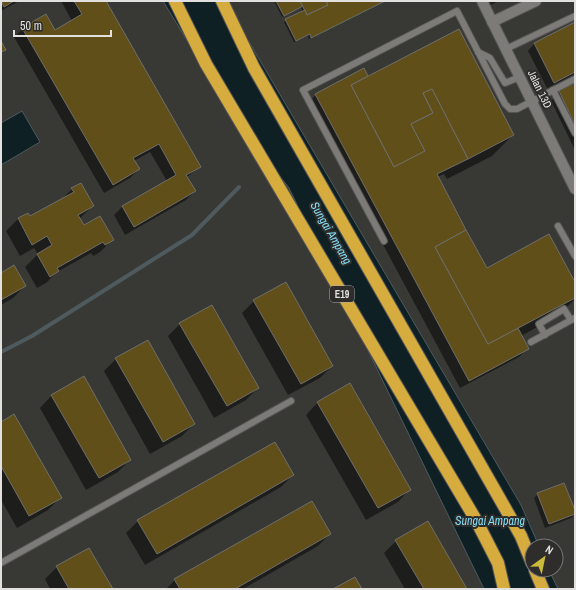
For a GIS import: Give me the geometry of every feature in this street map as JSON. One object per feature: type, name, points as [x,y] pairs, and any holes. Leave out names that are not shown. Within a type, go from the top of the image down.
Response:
[{"type":"highway","name":"E19","points":[[175,1],[206,64],[476,520],[498,564],[504,589]]},
{"type":"highway","points":[[222,1],[254,68],[524,543]]},
{"type":"highway","points":[[538,578],[543,589]]},
{"type":"street","name":"Jalan 13D","points":[[482,1],[575,189]]},
{"type":"street","points":[[492,22],[536,1]]},
{"type":"lane","points":[[384,241],[303,90],[456,11],[505,104],[510,109],[516,109],[575,79]]},
{"type":"lane","points":[[506,49],[575,16]]},
{"type":"lane","points":[[478,52],[490,58],[505,84],[520,77]]},
{"type":"lane","points":[[553,90],[575,133]]},
{"type":"lane","points":[[558,226],[575,256]]},
{"type":"lane","points":[[532,342],[545,335],[573,319],[564,309],[539,324],[545,335]]},
{"type":"lane","points":[[1,563],[291,401]]},
{"type":"water","name":"Sungai Ampang","points":[[163,1],[225,1],[521,505],[535,538],[524,538],[524,578],[553,578],[558,589],[484,589],[289,188],[232,114]]},
{"type":"water","points":[[22,111],[40,142],[1,165],[1,123]]},
{"type":"building","points":[[1,1],[14,1],[4,7]]},
{"type":"building","points":[[74,1],[106,1],[201,167],[186,175],[196,191],[134,227],[122,206],[176,175],[159,144],[133,158],[140,169],[113,185],[22,28],[46,14],[55,30],[82,14]]},
{"type":"building","points":[[276,1],[300,1],[303,6],[284,16]]},
{"type":"building","points":[[300,1],[326,1],[328,5],[307,15]]},
{"type":"building","points":[[326,1],[385,1],[311,38],[310,34],[296,41],[285,19],[305,10],[307,15],[328,5]]},
{"type":"building","points":[[575,22],[575,72],[554,83],[534,43]]},
{"type":"building","points":[[459,29],[514,135],[468,159],[432,89],[423,93],[433,113],[411,124],[425,151],[394,167],[351,85]]},
{"type":"building","points":[[1,41],[6,50],[1,52]]},
{"type":"building","points":[[364,68],[368,76],[351,85],[394,167],[425,151],[411,124],[433,113],[423,93],[432,89],[468,159],[437,174],[466,230],[435,247],[488,344],[518,328],[529,349],[469,381],[315,94]]},
{"type":"building","points":[[575,83],[575,125],[559,91]]},
{"type":"building","points":[[81,183],[94,206],[78,215],[84,225],[100,216],[114,240],[105,245],[103,242],[57,268],[59,271],[50,277],[37,254],[52,245],[47,236],[32,245],[18,218],[28,213],[30,216],[74,192],[71,188]]},
{"type":"building","points":[[466,230],[487,268],[549,234],[575,282],[575,298],[488,344],[435,247]]},
{"type":"building","points":[[14,265],[26,286],[1,300],[1,273]]},
{"type":"building","points":[[286,282],[333,366],[301,384],[253,300]]},
{"type":"building","points":[[212,305],[259,388],[227,406],[179,323]]},
{"type":"building","points":[[148,340],[195,424],[163,442],[115,358]]},
{"type":"building","points":[[84,376],[131,460],[99,478],[51,395]]},
{"type":"building","points":[[350,383],[411,490],[378,508],[317,402]]},
{"type":"building","points":[[14,414],[62,498],[29,516],[1,466],[1,422]]},
{"type":"building","points":[[275,442],[294,475],[157,554],[137,520]]},
{"type":"building","points":[[564,483],[575,510],[575,514],[549,524],[537,493]]},
{"type":"building","points":[[312,501],[331,534],[235,589],[180,589],[174,579]]},
{"type":"building","points":[[428,521],[467,589],[424,589],[395,540]]},
{"type":"building","points":[[89,548],[113,589],[69,589],[56,566]]},
{"type":"building","points":[[355,577],[362,589],[333,589]]},
{"type":"waterway","points":[[1,352],[32,336],[192,235],[239,187]]}]
